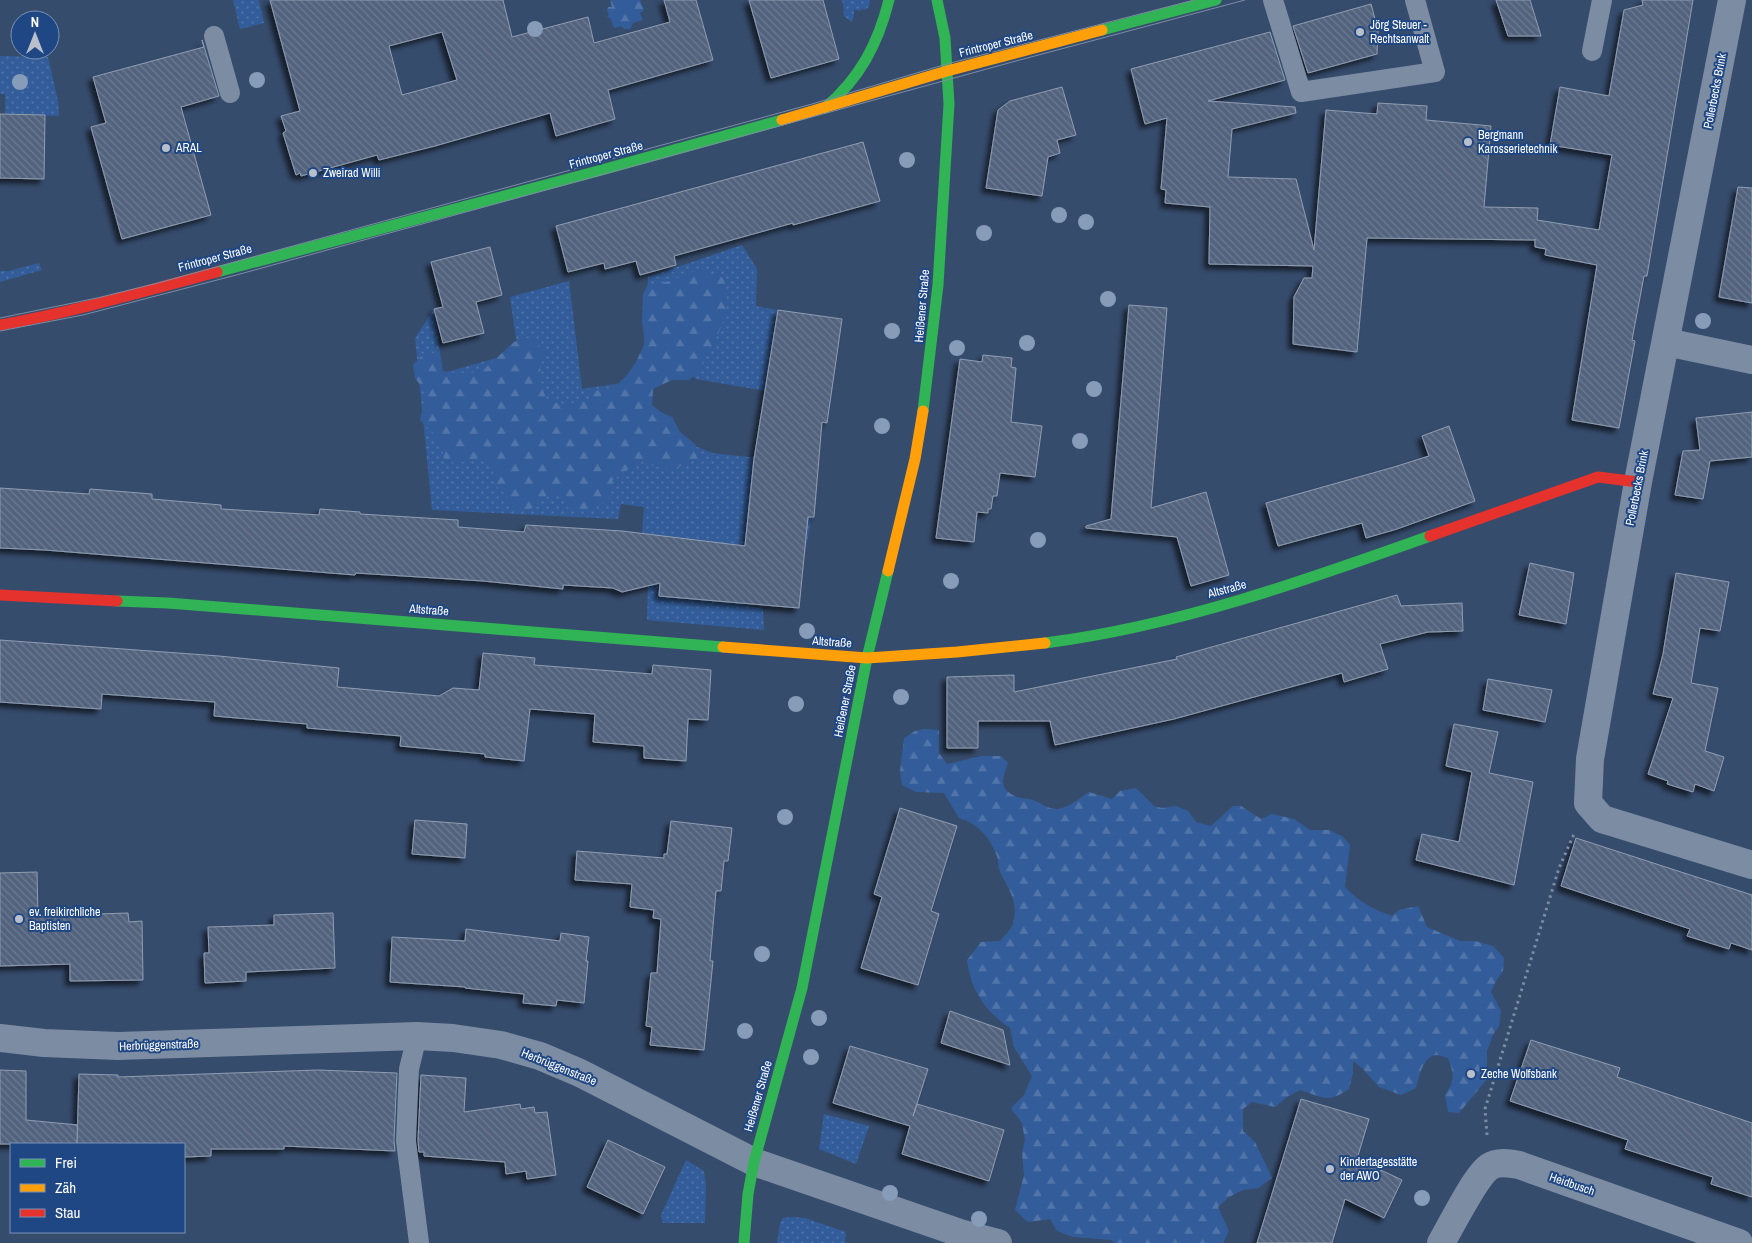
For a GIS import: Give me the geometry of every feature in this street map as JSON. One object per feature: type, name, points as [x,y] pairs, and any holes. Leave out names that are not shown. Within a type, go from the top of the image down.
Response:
[{"type":"street","points":[[824,108],[841,95],[862,70],[882,30],[890,0]]},
{"type":"street","name":"Heißener Straße","points":[[744,1243],[748,1194],[754,1162],[802,988],[867,658],[916,459],[927,389],[934,333],[943,218],[949,104],[944,38],[937,0]]},
{"type":"street","name":"Frintroper Straße","points":[[0,325],[34,319],[108,301],[598,171],[824,108],[947,71],[1216,0]]},
{"type":"street","name":"Pollerbecks Brink","points":[[1588,803],[1590,759],[1638,482],[1732,0]]},
{"type":"street","points":[[1666,342],[1752,360]]},
{"type":"street","name":"Altstraße","points":[[0,595],[168,604],[867,658],[989,650],[1115,632],[1178,617],[1258,595],[1598,477],[1638,482]]},
{"type":"street","points":[[1588,803],[1602,819],[1752,865]]},
{"type":"street","name":"Herbrüggenstraße","points":[[0,1038],[44,1043],[118,1046],[417,1036],[453,1038],[501,1045],[540,1056],[580,1073],[754,1162],[960,1233],[998,1243]]},
{"type":"street","name":"Heidbusch","points":[[1490,1166],[1506,1162],[1519,1165],[1739,1243]]},
{"type":"street","points":[[1441,1243],[1480,1175],[1490,1166]]},
{"type":"lane","points":[[1273,0],[1301,92],[1436,72],[1415,0]]},
{"type":"lane","points":[[1592,51],[1602,0]]},
{"type":"lane","points":[[214,36],[230,93]]},
{"type":"lane","points":[[417,1036],[409,1069],[406,1142],[419,1243]]},
{"type":"path","points":[[1490,1166],[1484,1109],[1559,868],[1588,803]]},
{"type":"green space","points":[[233,0],[259,0],[264,23],[240,29]]},
{"type":"green space","points":[[610,0],[640,0],[644,10],[640,13],[643,20],[633,23],[630,29],[624,29],[621,26],[615,28],[611,19],[607,17],[609,14],[607,11],[608,7],[612,7]]},
{"type":"green space","points":[[841,0],[870,0],[866,10],[858,11],[854,9],[852,22],[844,16]]},
{"type":"green space","points":[[0,56],[10,56],[10,60],[49,60],[58,101],[59,116],[5,114],[5,94],[0,94]]},
{"type":"green space","points":[[742,245],[757,269],[756,306],[777,310],[765,391],[696,379],[690,374],[652,377],[647,409],[678,439],[712,453],[819,465],[755,461],[812,514],[805,553],[745,546],[739,603],[763,609],[764,630],[647,620],[649,550],[707,600],[642,536],[644,507],[621,504],[618,519],[432,510],[415,338],[434,309],[443,373],[518,352],[510,297],[569,281],[582,389],[642,380],[648,277]]},
{"type":"green space","points":[[39,263],[42,270],[0,282],[0,271],[9,271]]},
{"type":"green space","points":[[698,270],[724,278],[727,291],[726,314],[713,347],[704,356],[701,369],[689,380],[672,380],[653,389],[652,405],[672,417],[680,432],[695,444],[700,457],[671,469],[658,467],[641,460],[612,481],[611,492],[604,503],[584,511],[577,511],[566,506],[561,495],[548,493],[537,507],[516,512],[503,492],[496,486],[490,460],[481,458],[458,463],[444,461],[440,443],[420,420],[426,393],[415,378],[413,365],[427,350],[439,356],[442,371],[455,373],[481,372],[514,342],[531,337],[545,351],[540,374],[546,398],[559,404],[587,402],[591,391],[613,389],[627,375],[636,362],[645,343],[642,321],[643,294],[647,286],[669,281]]},
{"type":"green space","points":[[925,729],[939,730],[939,753],[947,764],[982,756],[1001,756],[1008,763],[1003,779],[1004,787],[1007,791],[1017,797],[1033,800],[1051,808],[1058,809],[1067,806],[1089,792],[1112,799],[1120,791],[1136,788],[1154,806],[1162,808],[1176,806],[1188,811],[1196,822],[1211,826],[1233,806],[1241,806],[1261,819],[1272,814],[1294,819],[1310,830],[1329,830],[1343,837],[1350,845],[1345,887],[1361,901],[1372,908],[1392,916],[1399,910],[1418,906],[1427,927],[1460,941],[1475,941],[1493,946],[1504,958],[1503,971],[1491,992],[1501,1011],[1499,1026],[1493,1035],[1487,1051],[1487,1079],[1459,1113],[1448,1112],[1445,1095],[1451,1085],[1452,1077],[1448,1058],[1436,1055],[1424,1064],[1416,1088],[1401,1095],[1379,1087],[1353,1061],[1353,1073],[1349,1089],[1342,1094],[1325,1098],[1300,1090],[1287,1097],[1275,1107],[1252,1102],[1243,1109],[1243,1131],[1255,1142],[1272,1178],[1258,1188],[1243,1190],[1229,1197],[1218,1207],[1229,1231],[1223,1243],[1115,1243],[1111,1240],[1073,1237],[1057,1231],[1050,1219],[1028,1222],[1015,1210],[1024,1175],[1022,1153],[1025,1140],[1022,1123],[1011,1108],[1024,1095],[1032,1076],[1014,1047],[1010,1028],[993,1015],[976,991],[967,960],[981,942],[1000,941],[1008,932],[1015,916],[1014,903],[1010,890],[1000,872],[998,858],[982,831],[971,823],[959,818],[944,793],[916,792],[902,785],[900,771],[904,738],[915,731]]},
{"type":"green space","points":[[824,1114],[869,1126],[856,1164],[819,1149]]},
{"type":"green space","points":[[686,1160],[704,1171],[706,1185],[705,1223],[663,1223],[661,1215]]},
{"type":"green space","points":[[783,1218],[805,1218],[846,1232],[845,1243],[777,1243],[780,1223]]},
{"type":"building","points":[[270,0],[503,0],[512,37],[588,17],[594,43],[670,22],[664,0],[696,0],[713,60],[608,90],[615,119],[556,136],[550,113],[435,146],[379,160],[377,155],[301,176],[300,173],[296,175],[283,133],[286,131],[281,116],[300,111]],"holes":[[[442,32],[457,80],[402,95],[389,46]]]},
{"type":"building","points":[[749,0],[823,0],[839,59],[771,78]]},
{"type":"building","points":[[1496,0],[1530,0],[1541,36],[1508,36]]},
{"type":"building","points":[[1642,0],[1693,0],[1647,276],[1644,276],[1632,340],[1635,341],[1619,428],[1572,420],[1597,265],[1545,255],[1546,249],[1535,247],[1535,240],[1367,238],[1357,352],[1293,344],[1294,297],[1304,278],[1312,278],[1313,266],[1209,264],[1210,207],[1165,203],[1166,190],[1161,189],[1167,118],[1145,124],[1131,69],[1270,32],[1285,80],[1208,101],[1295,107],[1296,113],[1232,129],[1228,177],[1296,179],[1314,250],[1326,110],[1377,114],[1378,103],[1427,106],[1426,120],[1491,126],[1484,207],[1538,208],[1537,220],[1599,230],[1612,155],[1550,145],[1560,87],[1609,96],[1624,10],[1643,5]]},
{"type":"building","points":[[1371,4],[1378,30],[1377,54],[1308,73],[1293,26]]},
{"type":"building","points":[[202,40],[219,96],[181,107],[211,215],[122,239],[91,127],[106,123],[93,77],[204,47]]},
{"type":"building","points":[[1062,87],[1076,135],[1057,140],[1060,153],[1048,157],[1042,196],[986,188],[998,110],[1010,101]]},
{"type":"building","points":[[0,114],[45,115],[44,179],[0,178]]},
{"type":"building","points":[[863,142],[880,201],[674,256],[676,265],[640,275],[636,261],[605,269],[604,263],[568,272],[556,226]]},
{"type":"building","points":[[1738,187],[1752,188],[1752,303],[1719,297]]},
{"type":"building","points":[[490,247],[502,295],[476,302],[484,333],[443,343],[434,309],[443,307],[431,262]]},
{"type":"building","points":[[1129,305],[1167,308],[1151,508],[1206,492],[1229,575],[1191,586],[1177,537],[1086,528],[1086,526],[1111,519]]},
{"type":"building","points":[[778,310],[842,319],[827,423],[822,422],[814,517],[808,517],[799,608],[659,596],[660,583],[622,592],[613,588],[563,585],[563,589],[483,581],[356,573],[355,575],[0,548],[0,488],[89,494],[90,489],[152,494],[152,499],[221,505],[221,509],[319,515],[320,509],[360,512],[360,514],[458,520],[458,527],[524,532],[526,525],[622,531],[745,546],[754,459]]},
{"type":"building","points":[[983,355],[1012,358],[1011,367],[1016,368],[1011,422],[1042,426],[1035,477],[1000,473],[997,496],[993,496],[991,509],[988,509],[988,513],[977,512],[974,542],[936,538],[960,359],[982,362]]},
{"type":"building","points":[[1752,412],[1752,457],[1710,461],[1703,499],[1675,495],[1683,451],[1700,450],[1696,418]]},
{"type":"building","points":[[1449,426],[1475,501],[1366,538],[1362,523],[1278,546],[1266,503],[1429,456],[1422,436]]},
{"type":"building","points":[[1530,563],[1574,573],[1566,624],[1519,615]]},
{"type":"building","points":[[1676,573],[1729,582],[1720,631],[1700,628],[1691,683],[1718,688],[1705,751],[1724,757],[1714,791],[1695,784],[1693,792],[1667,784],[1668,781],[1648,774],[1673,698],[1653,694],[1663,654]]},
{"type":"building","points":[[1397,595],[1401,606],[1462,603],[1463,631],[1428,632],[1380,644],[1388,669],[1344,682],[1342,673],[1174,719],[1055,745],[1050,721],[978,721],[978,748],[947,748],[947,677],[1014,675],[1014,692],[1177,659],[1176,657]]},
{"type":"building","points":[[0,640],[219,656],[339,668],[337,687],[439,696],[453,688],[479,690],[483,653],[535,658],[534,665],[652,674],[653,665],[711,670],[708,720],[688,719],[686,761],[644,758],[644,746],[593,742],[595,714],[530,709],[524,761],[485,757],[485,754],[400,746],[401,736],[307,728],[307,724],[214,716],[215,702],[102,694],[101,709],[0,702]]},
{"type":"building","points":[[1488,679],[1552,690],[1545,722],[1483,710]]},
{"type":"building","points":[[1454,724],[1498,732],[1489,773],[1533,782],[1514,885],[1416,860],[1422,834],[1459,842],[1472,772],[1446,766]]},
{"type":"building","points":[[900,808],[957,826],[931,911],[939,914],[918,985],[861,968],[882,897],[874,894]]},
{"type":"building","points":[[415,820],[467,824],[465,858],[412,854]]},
{"type":"building","points":[[671,821],[732,828],[728,861],[724,861],[721,891],[716,891],[710,961],[713,961],[704,1050],[650,1045],[652,1027],[646,1026],[651,973],[657,973],[661,919],[653,918],[654,910],[630,907],[632,884],[575,880],[577,851],[664,858],[664,854],[667,854]]},
{"type":"building","points":[[1576,838],[1752,895],[1752,950],[1731,943],[1729,949],[1687,936],[1690,929],[1561,886]]},
{"type":"building","points":[[37,872],[38,916],[128,913],[129,922],[142,921],[143,980],[70,981],[70,964],[0,966],[0,873]]},
{"type":"building","points":[[333,913],[335,968],[246,972],[246,981],[205,983],[204,953],[209,953],[208,927],[274,925],[274,915]]},
{"type":"building","points":[[466,929],[560,941],[561,933],[589,937],[584,1003],[557,1000],[556,1006],[523,1003],[524,994],[465,987],[390,982],[392,937],[465,941]]},
{"type":"building","points":[[950,1011],[1003,1030],[1010,1065],[941,1043]]},
{"type":"building","points":[[1531,1040],[1620,1068],[1617,1077],[1752,1123],[1752,1197],[1711,1184],[1713,1177],[1625,1149],[1628,1140],[1510,1101]]},
{"type":"building","points":[[850,1046],[928,1069],[913,1116],[917,1104],[1004,1130],[989,1181],[902,1154],[910,1126],[833,1103]]},
{"type":"building","points":[[0,1070],[26,1071],[26,1120],[78,1125],[77,1143],[0,1144]]},
{"type":"building","points":[[318,1070],[397,1073],[395,1151],[284,1146],[284,1149],[211,1149],[211,1156],[185,1157],[185,1143],[77,1143],[79,1074],[118,1075],[118,1077]]},
{"type":"building","points":[[421,1075],[466,1078],[464,1112],[520,1104],[521,1109],[534,1107],[535,1113],[547,1112],[556,1175],[527,1179],[526,1171],[506,1174],[505,1162],[424,1156],[424,1152],[419,1152],[418,1140]]},
{"type":"building","name":"Kindertagesstätte der AWO","points":[[1301,1099],[1369,1119],[1357,1159],[1402,1180],[1384,1218],[1345,1199],[1332,1243],[1257,1243]]},
{"type":"building","points":[[608,1140],[665,1167],[643,1214],[587,1187]]},
{"type":"tram line","points":[[0,318],[154,284],[812,104],[947,64],[1194,0]]},
{"type":"tram line","points":[[0,331],[83,315],[240,274],[1245,0]]},
{"type":"traffic: fast","points":[[825,108],[848,85],[866,59],[885,16],[889,0]]},
{"type":"traffic: fast","points":[[923,411],[938,285],[949,104],[945,38],[937,0]]},
{"type":"traffic: fast","points":[[1102,30],[1216,0]]},
{"type":"traffic: fast","points":[[217,272],[782,120]]},
{"type":"traffic: fast","points":[[1045,643],[1095,635],[1192,614],[1288,585],[1430,536]]},
{"type":"traffic: fast","points":[[744,1243],[748,1194],[754,1162],[802,988],[867,658],[888,571]]},
{"type":"traffic: fast","points":[[117,601],[168,603],[723,647]]},
{"type":"traffic: slow","points":[[782,120],[947,71],[1102,30]]},
{"type":"traffic: slow","points":[[888,571],[915,459],[923,411]]},
{"type":"traffic: slow","points":[[723,647],[867,658],[957,652],[1045,643]]},
{"type":"traffic: jam","points":[[0,325],[82,308],[217,272]]},
{"type":"traffic: jam","points":[[1430,536],[1598,477],[1638,482]]},
{"type":"traffic: jam","points":[[0,595],[117,601]]},
{"type":"place","name":"Jörg Steuer - Rechtsanwalt","points":[[1360,32]]},
{"type":"place","name":"Bergmann Karosserietechnik","points":[[1468,142]]},
{"type":"place","name":"ARAL","points":[[166,148]]},
{"type":"place","name":"Zweirad Willi","points":[[313,173]]},
{"type":"place","name":"ev. freikirchliche Baptisten","points":[[19,919]]},
{"type":"place","name":"Zeche Wolfsbank","points":[[1471,1074]]},
{"type":"place","name":"Kindertagesstätte der AWO","points":[[1330,1169]]}]
